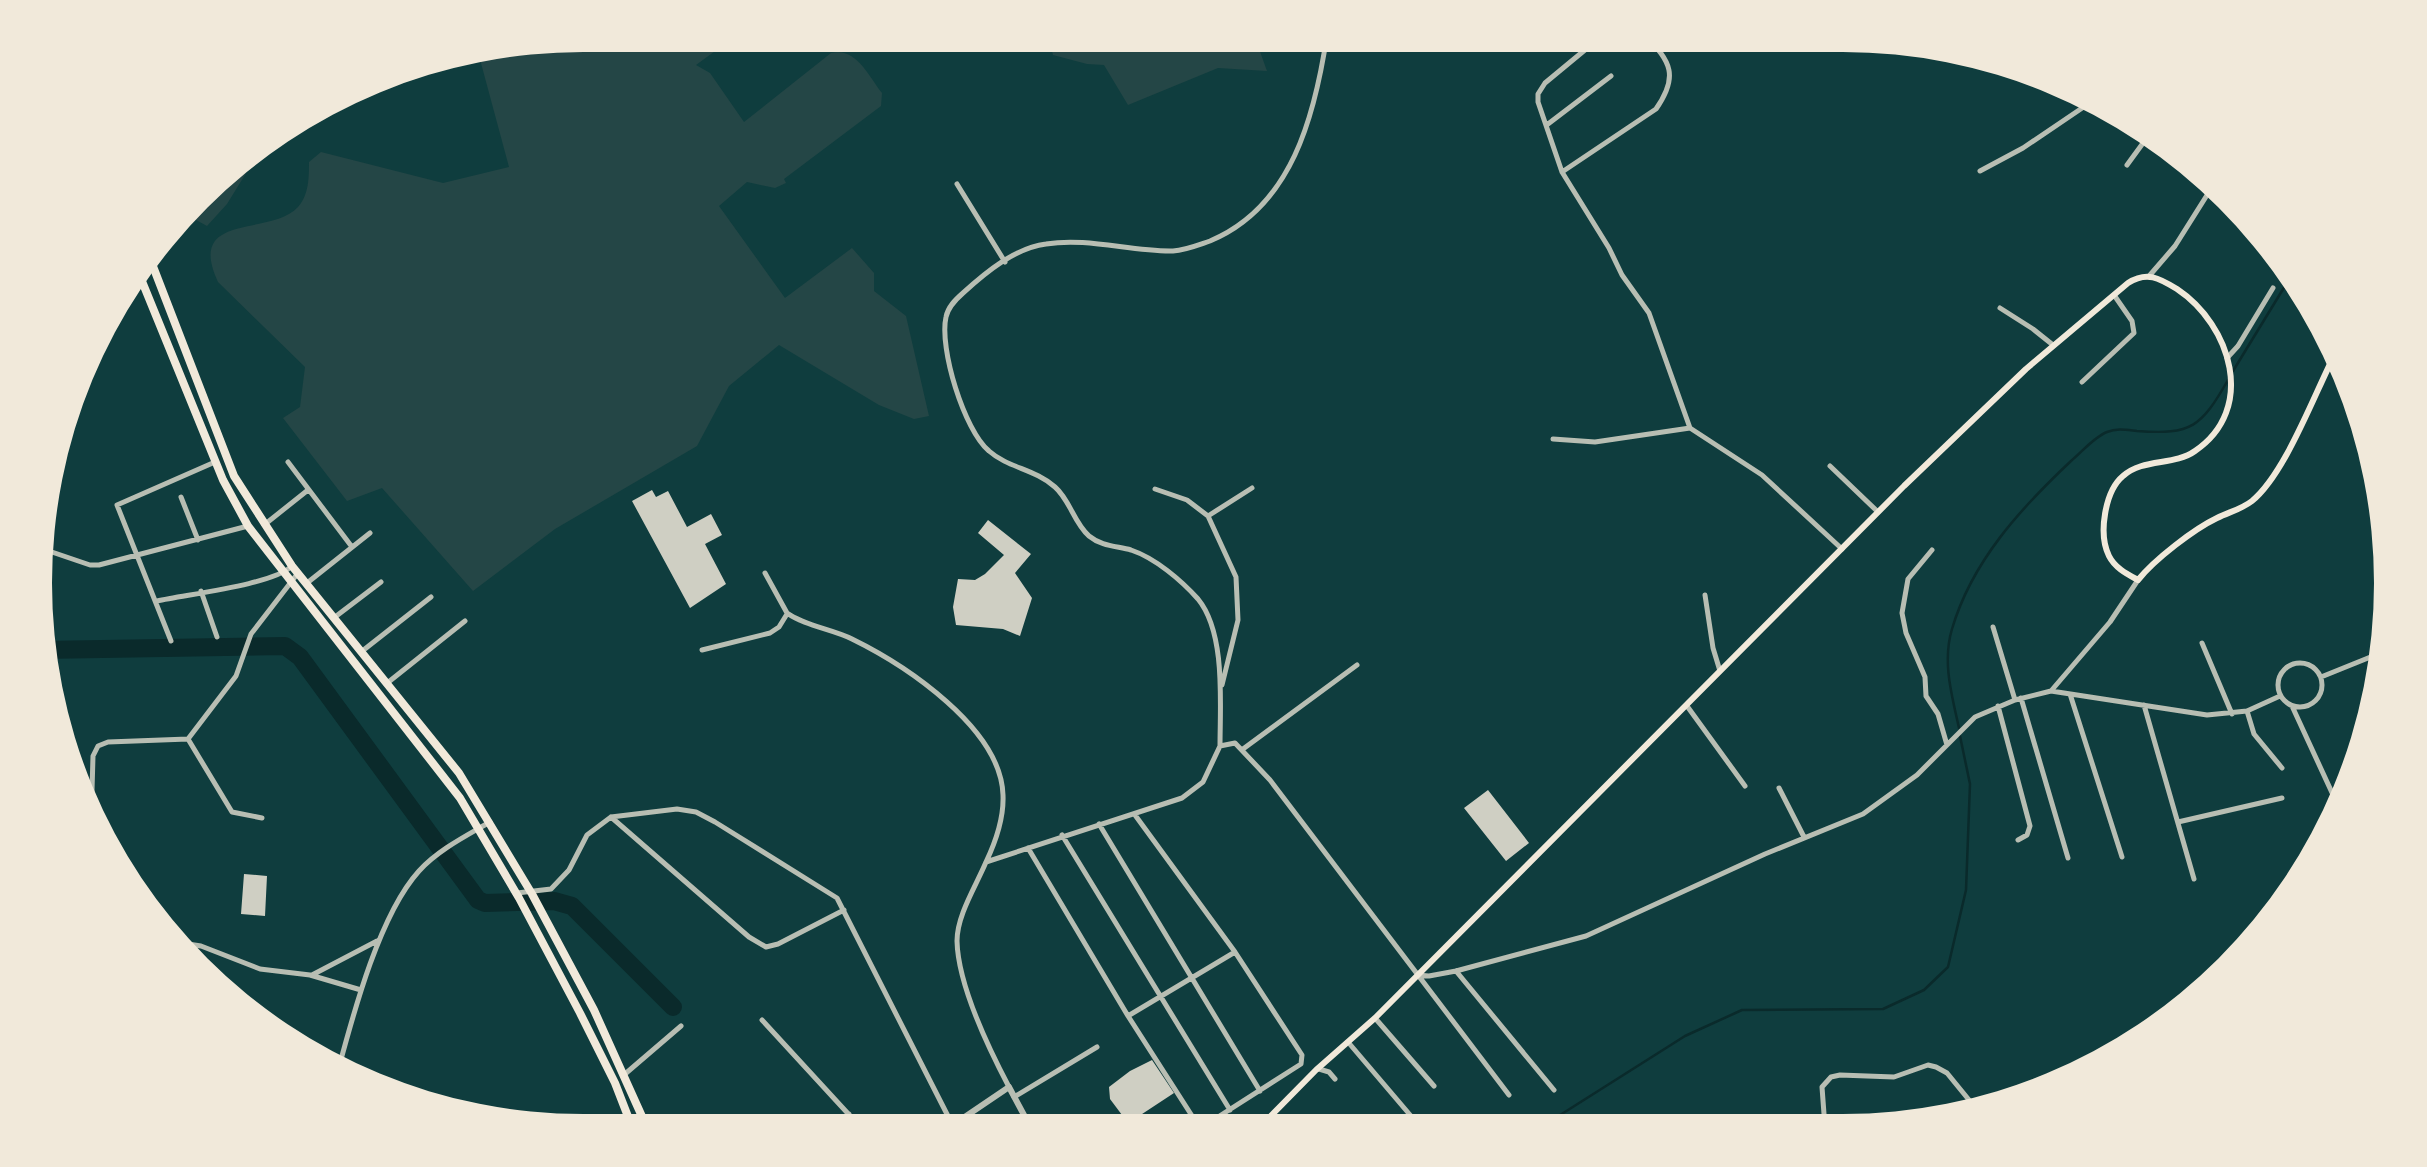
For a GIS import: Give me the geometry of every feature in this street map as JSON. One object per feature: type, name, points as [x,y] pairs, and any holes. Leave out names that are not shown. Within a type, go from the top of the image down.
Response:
[{"type":"main road","points":[[153,272],[234,476],[295,569],[459,773],[530,893],[625,1074],[641,1114]]},
{"type":"main road","points":[[1273,1114],[1375,1018],[1414,974],[1878,512],[2053,346],[2138,276],[2161,279],[2190,300],[2211,327],[2230,373],[2230,409],[2204,444],[2184,457],[2132,470],[2114,488],[2104,522],[2108,554],[2121,570],[2138,580],[2190,536],[2241,508],[2264,488],[2296,435],[2328,368]]},
{"type":"main road","points":[[144,286],[215,462],[248,526],[434,762],[479,828],[615,1083],[627,1114]]},
{"type":"main road","points":[[223,480],[234,476]]},
{"type":"main road","points":[[391,708],[400,701]]},
{"type":"street","points":[[986,862],[1062,835],[1168,805],[1193,791],[1210,770],[1220,746],[1220,687],[1211,624],[1197,598],[1158,564],[1132,550],[1102,544],[1086,534],[1056,487],[984,448],[953,377],[944,340],[954,302],[980,278],[1027,246],[1059,242],[1178,251],[1224,235],[1250,217],[1278,186],[1301,145],[1323,52]]},
{"type":"street","points":[[1582,52],[1545,83],[1538,94],[1562,172],[1649,313],[1690,428],[1762,474],[1842,549]]},
{"type":"street","points":[[1562,172],[1656,109],[1670,86],[1670,68],[1661,52]]},
{"type":"street","points":[[1548,124],[1611,76]]},
{"type":"street","points":[[1980,171],[2081,109]]},
{"type":"street","points":[[2127,165],[2142,144]]},
{"type":"street","points":[[957,184],[1005,262]]},
{"type":"street","points":[[2150,276],[2175,246],[2206,196]]},
{"type":"street","points":[[2226,358],[2238,346],[2273,288]]},
{"type":"street","points":[[2082,382],[2134,332],[2132,321],[2114,295]]},
{"type":"street","points":[[2000,308],[2053,346]]},
{"type":"street","points":[[1554,439],[1595,442],[1690,428]]},
{"type":"street","points":[[171,641],[118,503],[215,462]]},
{"type":"street","points":[[288,462],[352,547]]},
{"type":"street","points":[[1830,466],[1878,512]]},
{"type":"street","points":[[1208,516],[1252,488]]},
{"type":"street","points":[[1156,489],[1187,500],[1208,516],[1236,577],[1236,638],[1220,687]]},
{"type":"street","points":[[264,524],[308,490]]},
{"type":"street","points":[[180,497],[198,540]]},
{"type":"street","points":[[54,553],[90,565],[248,526]]},
{"type":"street","points":[[307,583],[370,534]]},
{"type":"street","points":[[1932,550],[1908,579],[1902,613],[1906,633],[1926,677],[1926,696],[1950,742]]},
{"type":"street","points":[[157,601],[295,569]]},
{"type":"street","points":[[188,739],[236,676],[248,640],[291,584],[295,569]]},
{"type":"street","points":[[766,573],[788,613],[850,638],[908,670],[974,730],[992,759],[1003,795],[998,833],[964,913],[957,942],[982,1033],[1024,1114]]},
{"type":"street","points":[[2051,691],[2110,622],[2138,580]]},
{"type":"street","points":[[335,617],[381,582]]},
{"type":"street","points":[[202,592],[217,638]]},
{"type":"street","points":[[1704,595],[1720,670]]},
{"type":"street","points":[[361,652],[432,597]]},
{"type":"street","points":[[702,650],[770,634],[788,613]]},
{"type":"street","points":[[386,684],[464,621]]},
{"type":"street","points":[[1992,627],[2068,858]]},
{"type":"street","points":[[2202,643],[2232,714]]},
{"type":"street","points":[[2321,677],[2369,658]]},
{"type":"street","points":[[1243,749],[1357,664]]},
{"type":"street","points":[[2292,706],[2304,707],[2316,701],[2322,690],[2321,677],[2308,664],[2289,665],[2278,680],[2280,696],[2292,706],[2332,792]]},
{"type":"street","points":[[1414,974],[1430,976],[1456,971],[1586,936],[1877,805],[1917,775],[1965,725],[2018,699],[2051,691],[2191,714],[2232,714],[2246,712],[2280,696]]},
{"type":"street","points":[[2070,694],[2122,857]]},
{"type":"street","points":[[2144,705],[2194,879]]},
{"type":"street","points":[[1686,706],[1745,786]]},
{"type":"street","points":[[1998,706],[2030,826],[2018,840]]},
{"type":"street","points":[[2246,712],[2254,734],[2282,768]]},
{"type":"street","points":[[188,739],[232,812],[262,818]]},
{"type":"street","points":[[92,785],[93,756],[98,746],[108,742],[188,739]]},
{"type":"street","points":[[1220,746],[1235,743],[1270,780],[1509,1096]]},
{"type":"street","points":[[1779,788],[1804,837]]},
{"type":"street","points":[[2176,822],[2282,798]]},
{"type":"street","points":[[517,896],[544,892],[557,884],[569,870],[587,834],[610,817],[677,809],[696,812],[837,898],[947,1114]]},
{"type":"street","points":[[1134,814],[1234,952],[1302,1055],[1302,1064],[1224,1114]]},
{"type":"street","points":[[610,817],[749,937],[766,947],[844,910]]},
{"type":"street","points":[[342,1056],[380,940],[411,882],[437,855],[490,822]]},
{"type":"street","points":[[1099,824],[1260,1091]]},
{"type":"street","points":[[1062,835],[1230,1110]]},
{"type":"street","points":[[1028,848],[1192,1114]]},
{"type":"street","points":[[310,976],[380,940]]},
{"type":"street","points":[[195,945],[260,970],[310,976],[361,990]]},
{"type":"street","points":[[1128,1016],[1234,952]]},
{"type":"street","points":[[1456,971],[1554,1090]]},
{"type":"street","points":[[1375,1018],[1434,1086]]},
{"type":"street","points":[[762,1020],[848,1114]]},
{"type":"street","points":[[625,1074],[682,1026]]},
{"type":"street","points":[[1348,1042],[1409,1114]]},
{"type":"street","points":[[1014,1096],[1097,1047]]},
{"type":"street","points":[[1824,1114],[1822,1087],[1831,1076],[1894,1077],[1928,1065],[1946,1073],[1968,1099]]},
{"type":"street","points":[[1316,1070],[1324,1068],[1335,1079]]},
{"type":"street","points":[[967,1114],[1009,1087]]},
{"type":"shaded area","points":[[584,52],[714,52],[696,65],[710,73],[744,122],[831,53],[848,54],[861,64],[882,93],[881,106],[784,179],[786,183],[775,188],[747,182],[719,206],[785,298],[852,248],[874,273],[874,291],[906,316],[929,416],[914,419],[879,405],[779,345],[729,386],[697,446],[555,529],[473,591],[382,488],[347,501],[283,418],[300,407],[305,367],[218,282],[211,260],[213,245],[222,235],[285,216],[298,207],[306,191],[309,162],[321,152],[443,183],[509,167],[481,63]]},
{"type":"shaded area","points":[[1052,52],[1260,52],[1267,71],[1218,68],[1128,105],[1104,65]]},
{"type":"shaded area","points":[[246,174],[227,204],[207,226],[196,220]]},
{"type":"building","points":[[652,490],[656,497],[668,491],[687,527],[711,514],[722,535],[705,544],[726,584],[690,608],[632,501]]},
{"type":"building","points":[[988,520],[1031,554],[1015,573],[1032,598],[1020,636],[1003,629],[956,625],[953,607],[958,579],[975,580],[1004,555],[978,533]]},
{"type":"building","points":[[1488,790],[1529,843],[1506,861],[1464,808]]},
{"type":"building","points":[[244,874],[267,876],[265,916],[241,914]]},
{"type":"building","points":[[1152,1060],[1174,1093],[1142,1114],[1121,1114],[1110,1099],[1109,1087]]},
{"type":"waterway","points":[[2233,371],[2284,287]]},
{"type":"waterway","points":[[1959,728],[1949,679],[1949,641],[1972,581],[2000,537],[2097,437],[2114,430],[2156,432],[2193,425],[2228,380]]},
{"type":"waterway","points":[[57,650],[285,646],[300,657],[478,900],[554,901],[572,906],[673,1007]]},
{"type":"waterway","points":[[1562,1114],[1685,1036],[1742,1010],[1883,1009],[1924,990],[1948,967],[1966,890],[1970,784],[1960,736]]}]
